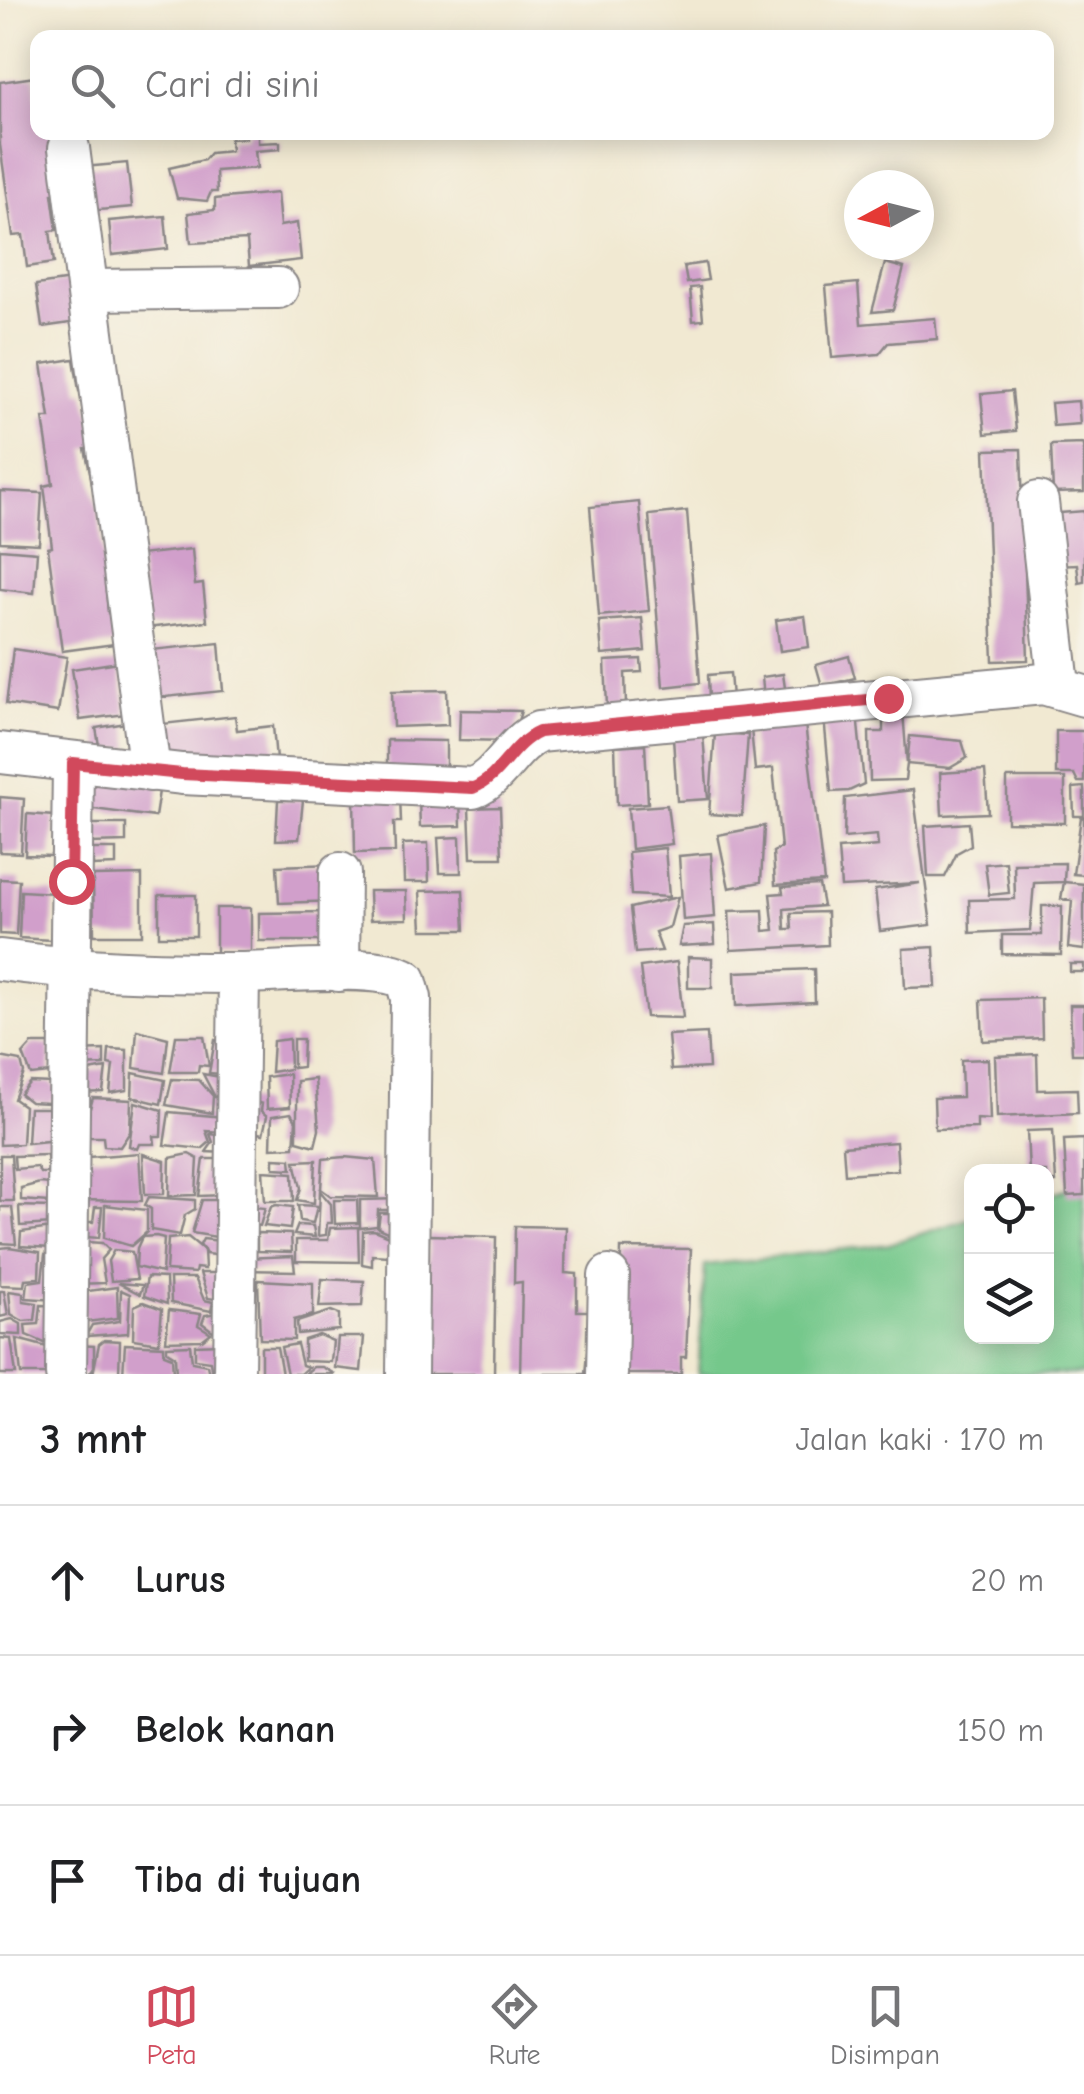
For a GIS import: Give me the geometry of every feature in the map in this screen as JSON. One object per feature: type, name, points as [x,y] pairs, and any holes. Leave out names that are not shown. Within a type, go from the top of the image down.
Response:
[{"type":"street","points":[[70,148],[150,771]]},
{"type":"street","points":[[89,290],[278,288]]},
{"type":"street","points":[[0,753],[150,771],[473,788],[495,774],[525,740],[539,732],[1071,690],[1038,502]]},
{"type":"street","points":[[66,1374],[73,763]]},
{"type":"street","points":[[339,971],[340,872]]},
{"type":"street","points":[[0,960],[71,970],[239,974],[339,971],[396,974],[406,980],[411,998],[408,1374]]},
{"type":"street","points":[[234,1374],[239,974]]},
{"type":"street","points":[[607,1374],[609,1276]]},
{"type":"green space","points":[[1084,1183],[1084,1374],[698,1374],[705,1265],[889,1244],[964,1220],[964,1344],[1054,1344],[1054,1193]]},
{"type":"building","points":[[30,78],[30,140],[56,140],[64,192],[52,194],[57,230],[50,231],[54,263],[27,267],[23,235],[13,236],[0,145],[0,82]]},
{"type":"building","points":[[230,140],[280,142],[280,149],[255,151],[257,168],[216,171],[217,192],[211,192],[207,201],[177,198],[169,168],[204,160],[210,153],[231,151]]},
{"type":"building","points":[[127,163],[132,207],[88,211],[84,167]]},
{"type":"building","points":[[277,193],[280,226],[297,223],[301,260],[249,266],[247,240],[191,243],[188,213],[215,210],[215,199]]},
{"type":"building","points":[[165,216],[168,249],[112,255],[109,221]]},
{"type":"building","points":[[705,263],[708,280],[687,283],[684,266]]},
{"type":"building","points":[[885,263],[904,268],[893,310],[872,312]]},
{"type":"building","points":[[78,279],[84,321],[42,327],[36,285]]},
{"type":"building","points":[[858,283],[861,324],[935,318],[937,339],[888,343],[879,354],[832,358],[826,286]]},
{"type":"building","points":[[700,287],[703,320],[693,321],[690,288]]},
{"type":"building","points":[[74,359],[79,391],[84,390],[99,447],[85,449],[99,514],[108,613],[117,612],[122,643],[62,651],[48,548],[52,547],[44,486],[53,484],[43,418],[50,418],[42,364]]},
{"type":"building","points":[[1012,391],[1016,431],[985,434],[981,394]]},
{"type":"building","points":[[1078,401],[1080,424],[1053,426],[1051,403]]},
{"type":"building","points":[[1084,444],[1084,492],[1053,493],[1051,445]]},
{"type":"building","points":[[1021,449],[1028,660],[993,661],[985,450]]},
{"type":"building","points":[[0,491],[42,493],[39,544],[0,542]]},
{"type":"building","points":[[639,502],[649,611],[599,616],[590,507]]},
{"type":"building","points":[[687,511],[700,683],[663,687],[649,515]]},
{"type":"building","points":[[1084,511],[1084,582],[1079,583],[1077,564],[1053,565],[1048,514]]},
{"type":"building","points":[[0,549],[37,552],[34,593],[0,589]]},
{"type":"building","points":[[192,549],[195,585],[203,584],[207,621],[146,628],[139,555]]},
{"type":"building","points":[[805,616],[809,647],[780,651],[776,620]]},
{"type":"building","points":[[642,618],[645,651],[602,655],[599,621]]},
{"type":"building","points":[[219,643],[223,691],[156,698],[151,650]]},
{"type":"building","points":[[13,649],[67,657],[58,712],[6,704]]},
{"type":"building","points":[[849,656],[855,678],[822,686],[816,665]]},
{"type":"building","points":[[641,659],[642,672],[625,673],[626,706],[607,707],[605,661]]},
{"type":"building","points":[[119,662],[126,714],[80,720],[72,669]]},
{"type":"building","points":[[730,673],[732,698],[709,700],[708,675]]},
{"type":"building","points":[[783,674],[786,695],[764,698],[762,677]]},
{"type":"building","points":[[447,690],[448,725],[393,727],[392,691]]},
{"type":"building","points":[[460,710],[521,711],[512,741],[459,740]]},
{"type":"building","points":[[883,711],[903,711],[905,780],[870,781],[869,732],[883,732]]},
{"type":"building","points":[[857,714],[864,784],[849,791],[831,792],[824,717]]},
{"type":"building","points":[[235,716],[237,730],[273,726],[276,760],[166,765],[162,724]]},
{"type":"building","points":[[126,723],[130,748],[100,751],[96,728]]},
{"type":"building","points":[[805,724],[824,882],[775,885],[773,852],[781,848],[773,768],[755,770],[751,729]]},
{"type":"building","points":[[1056,731],[1084,731],[1084,782],[1078,782],[1074,774],[1056,774]]},
{"type":"building","points":[[715,733],[748,735],[742,816],[709,814]]},
{"type":"building","points":[[703,734],[708,799],[677,801],[673,737]]},
{"type":"building","points":[[910,736],[962,741],[967,758],[950,768],[907,764]]},
{"type":"building","points":[[387,740],[446,741],[446,772],[387,772]]},
{"type":"building","points":[[645,744],[648,803],[617,805],[615,746]]},
{"type":"building","points":[[92,769],[161,778],[155,817],[86,808]]},
{"type":"building","points":[[985,770],[988,813],[942,815],[940,773]]},
{"type":"building","points":[[1007,778],[1065,778],[1065,823],[1007,822]]},
{"type":"building","points":[[1084,787],[1084,816],[1074,816],[1073,788]]},
{"type":"building","points":[[913,790],[931,925],[880,931],[875,890],[920,883],[841,887],[838,849],[878,846],[877,835],[844,838],[845,798]]},
{"type":"building","points":[[400,795],[401,822],[394,822],[395,852],[355,853],[354,797]]},
{"type":"building","points":[[0,797],[24,799],[21,853],[0,852]]},
{"type":"building","points":[[460,798],[461,826],[420,827],[419,799]]},
{"type":"building","points":[[278,800],[303,800],[299,839],[276,840]]},
{"type":"building","points":[[667,805],[672,844],[631,849],[628,808]]},
{"type":"building","points":[[500,807],[502,858],[471,858],[469,808]]},
{"type":"building","points":[[27,814],[54,816],[51,856],[25,855]]},
{"type":"building","points":[[1081,817],[1084,818],[1084,875],[1073,874]]},
{"type":"building","points":[[969,823],[971,845],[957,853],[945,877],[928,877],[925,826]]},
{"type":"building","points":[[89,824],[126,824],[126,842],[89,843]]},
{"type":"building","points":[[764,826],[761,882],[729,888],[718,835]]},
{"type":"building","points":[[460,837],[461,873],[440,873],[438,838]]},
{"type":"building","points":[[428,843],[429,882],[404,882],[403,844]]},
{"type":"building","points":[[665,848],[669,897],[631,895],[628,852]]},
{"type":"building","points":[[93,849],[116,849],[116,865],[93,866]]},
{"type":"building","points":[[711,853],[715,917],[683,920],[679,856]]},
{"type":"building","points":[[1006,862],[1009,893],[989,895],[985,864]]},
{"type":"building","points":[[1065,863],[1064,882],[1034,883],[1030,930],[970,933],[969,900],[1015,899],[1014,864]]},
{"type":"building","points":[[335,864],[336,901],[279,903],[277,866]]},
{"type":"building","points":[[142,875],[142,935],[94,935],[93,876]]},
{"type":"building","points":[[0,879],[19,880],[16,935],[0,934]]},
{"type":"building","points":[[1064,882],[1084,884],[1084,950],[1068,948],[1072,901],[1061,899]]},
{"type":"building","points":[[819,885],[823,906],[784,909],[785,929],[792,929],[791,913],[827,912],[828,945],[731,950],[729,911],[763,910],[764,931],[774,930],[770,894],[783,893],[782,887]]},
{"type":"building","points":[[463,890],[465,930],[422,930],[420,891]]},
{"type":"building","points":[[21,891],[54,893],[51,940],[19,938]]},
{"type":"building","points":[[369,891],[406,891],[407,919],[370,920]]},
{"type":"building","points":[[159,895],[196,895],[196,936],[159,936]]},
{"type":"building","points":[[678,897],[670,927],[655,932],[662,951],[635,953],[630,908]]},
{"type":"building","points":[[1042,906],[1062,906],[1061,955],[1002,954],[1002,935],[1042,935]]},
{"type":"building","points":[[216,908],[251,908],[251,952],[216,953]]},
{"type":"building","points":[[325,912],[326,941],[259,941],[259,913]]},
{"type":"building","points":[[714,924],[715,944],[679,946],[683,926]]},
{"type":"building","points":[[934,947],[936,987],[905,988],[903,949]]},
{"type":"building","points":[[688,957],[712,958],[712,988],[688,988]]},
{"type":"building","points":[[677,962],[683,1018],[646,1017],[640,967]]},
{"type":"building","points":[[1070,964],[1084,964],[1084,972],[1070,972]]},
{"type":"building","points":[[814,969],[815,1002],[736,1006],[735,972]]},
{"type":"building","points":[[1041,998],[1042,1038],[983,1041],[981,1000]]},
{"type":"building","points":[[1070,1005],[1084,1005],[1084,1054],[1072,1054]]},
{"type":"building","points":[[137,1030],[168,1038],[164,1073],[134,1068]]},
{"type":"building","points":[[707,1033],[709,1068],[671,1070],[668,1035]]},
{"type":"building","points":[[176,1036],[204,1036],[209,1066],[199,1065],[198,1072],[170,1072]]},
{"type":"building","points":[[289,1039],[290,1069],[271,1072],[273,1041]]},
{"type":"building","points":[[293,1039],[303,1039],[302,1067],[293,1068]]},
{"type":"building","points":[[215,1040],[234,1044],[233,1075],[209,1073]]},
{"type":"building","points":[[32,1044],[49,1044],[50,1073],[31,1075],[23,1054]]},
{"type":"building","points":[[109,1049],[127,1050],[127,1090],[110,1093],[113,1065],[108,1064]]},
{"type":"building","points":[[104,1050],[104,1065],[79,1066],[75,1051]]},
{"type":"building","points":[[1037,1054],[1038,1090],[1077,1089],[1078,1113],[997,1117],[995,1056]]},
{"type":"building","points":[[0,1057],[21,1061],[24,1073],[14,1099],[24,1106],[22,1144],[0,1145]]},
{"type":"building","points":[[988,1059],[990,1120],[977,1119],[977,1128],[935,1129],[934,1098],[962,1097],[961,1060]]},
{"type":"building","points":[[106,1068],[103,1092],[78,1093],[78,1073]]},
{"type":"building","points":[[133,1073],[165,1080],[161,1104],[132,1097]]},
{"type":"building","points":[[203,1074],[220,1077],[222,1098],[215,1097]]},
{"type":"building","points":[[289,1074],[290,1107],[267,1109],[266,1077]]},
{"type":"building","points":[[172,1079],[199,1080],[213,1096],[212,1113],[166,1105]]},
{"type":"building","points":[[315,1079],[319,1130],[315,1146],[297,1141],[297,1081]]},
{"type":"building","points":[[30,1082],[51,1083],[60,1092],[49,1103],[30,1102],[20,1094]]},
{"type":"building","points":[[93,1098],[131,1100],[130,1132],[120,1147],[104,1146],[103,1137],[89,1137],[87,1119]]},
{"type":"building","points":[[242,1098],[262,1104],[261,1111],[267,1116],[263,1134],[240,1130]]},
{"type":"building","points":[[135,1102],[162,1110],[161,1136],[154,1136],[155,1144],[139,1144],[137,1149],[129,1146]]},
{"type":"building","points":[[29,1108],[56,1108],[57,1140],[27,1143]]},
{"type":"building","points":[[169,1112],[224,1117],[226,1132],[206,1131],[210,1142],[202,1149],[164,1145]]},
{"type":"building","points":[[291,1113],[296,1121],[294,1147],[271,1148],[272,1116]]},
{"type":"building","points":[[1053,1130],[1056,1182],[1054,1164],[1029,1164],[1027,1131]]},
{"type":"building","points":[[210,1134],[227,1136],[226,1153],[206,1152],[213,1142]]},
{"type":"building","points":[[1084,1139],[1084,1195],[1067,1196],[1064,1140]]},
{"type":"building","points":[[896,1142],[898,1170],[845,1174],[843,1146]]},
{"type":"building","points":[[139,1153],[142,1201],[73,1200],[76,1158]]},
{"type":"building","points":[[143,1154],[165,1161],[164,1194],[145,1194]]},
{"type":"building","points":[[189,1154],[198,1159],[196,1195],[169,1196],[170,1158]]},
{"type":"building","points":[[0,1155],[11,1155],[14,1201],[0,1201]]},
{"type":"building","points":[[47,1155],[48,1173],[40,1173],[37,1167],[15,1169],[14,1156]]},
{"type":"building","points":[[274,1158],[291,1159],[292,1169],[274,1168]]},
{"type":"building","points":[[204,1159],[220,1159],[224,1195],[199,1196]]},
{"type":"building","points":[[323,1159],[375,1160],[378,1197],[331,1196],[321,1189]]},
{"type":"building","points":[[316,1160],[314,1203],[297,1200],[301,1188],[295,1161]]},
{"type":"building","points":[[263,1171],[293,1173],[294,1201],[265,1201]]},
{"type":"building","points":[[48,1184],[49,1202],[21,1200],[21,1188]]},
{"type":"building","points":[[320,1191],[331,1204],[332,1223],[327,1223],[326,1235],[318,1236]]},
{"type":"building","points":[[149,1197],[195,1200],[195,1209],[185,1215],[180,1235],[151,1230],[151,1209],[145,1205]]},
{"type":"building","points":[[401,1199],[401,1210],[378,1210],[377,1226],[360,1228],[360,1200]]},
{"type":"building","points":[[202,1200],[222,1200],[225,1231],[216,1237],[192,1233]]},
{"type":"building","points":[[334,1200],[357,1200],[358,1223],[335,1224]]},
{"type":"building","points":[[105,1205],[147,1210],[147,1232],[131,1246],[104,1238]]},
{"type":"building","points":[[298,1205],[317,1206],[313,1223],[300,1221]]},
{"type":"building","points":[[19,1206],[52,1207],[53,1224],[20,1226]]},
{"type":"building","points":[[242,1206],[265,1208],[260,1226],[240,1221]]},
{"type":"building","points":[[0,1207],[12,1207],[16,1244],[0,1243]]},
{"type":"building","points":[[95,1207],[102,1207],[99,1238],[73,1236],[85,1222],[93,1222]]},
{"type":"building","points":[[271,1207],[293,1207],[290,1229],[264,1226]]},
{"type":"building","points":[[380,1213],[396,1213],[394,1235],[378,1228]]},
{"type":"building","points":[[298,1225],[313,1226],[315,1237],[294,1235]]},
{"type":"building","points":[[515,1226],[566,1227],[565,1273],[577,1274],[577,1311],[591,1311],[585,1374],[520,1374],[522,1282],[514,1283]]},
{"type":"building","points":[[358,1227],[359,1262],[296,1261],[296,1240],[328,1240],[330,1228]]},
{"type":"building","points":[[52,1228],[51,1248],[20,1246],[21,1232]]},
{"type":"building","points":[[374,1230],[391,1237],[389,1256],[372,1255],[372,1266],[362,1264],[363,1231]]},
{"type":"building","points":[[257,1233],[291,1234],[292,1252],[257,1251]]},
{"type":"building","points":[[429,1235],[496,1237],[494,1374],[426,1374]]},
{"type":"building","points":[[142,1237],[164,1238],[162,1273],[136,1267]]},
{"type":"building","points":[[188,1237],[204,1250],[205,1269],[196,1268],[195,1273],[166,1271],[168,1239]]},
{"type":"building","points":[[203,1239],[220,1241],[224,1256],[206,1254],[200,1245]]},
{"type":"building","points":[[87,1242],[102,1243],[109,1250],[101,1259],[105,1283],[75,1284]]},
{"type":"building","points":[[0,1248],[40,1252],[39,1278],[25,1279],[24,1286],[0,1285]]},
{"type":"building","points":[[621,1248],[691,1249],[686,1357],[681,1357],[681,1374],[619,1374]]},
{"type":"building","points":[[114,1250],[132,1252],[137,1279],[111,1281],[108,1261]]},
{"type":"building","points":[[45,1255],[54,1256],[56,1300],[26,1298],[28,1282],[42,1280]]},
{"type":"building","points":[[293,1256],[295,1271],[240,1270],[241,1258]]},
{"type":"building","points":[[200,1273],[217,1273],[227,1301],[208,1298]]},
{"type":"building","points":[[147,1277],[166,1278],[167,1304],[144,1296]]},
{"type":"building","points":[[170,1278],[195,1278],[204,1300],[213,1302],[211,1311],[171,1303]]},
{"type":"building","points":[[322,1279],[364,1281],[362,1306],[319,1307]]},
{"type":"building","points":[[258,1280],[313,1283],[313,1315],[294,1320],[294,1340],[260,1339]]},
{"type":"building","points":[[118,1283],[143,1285],[140,1294]]},
{"type":"building","points":[[117,1287],[118,1318],[87,1322],[74,1293]]},
{"type":"building","points":[[121,1290],[130,1294],[128,1333],[86,1336],[92,1325],[120,1321]]},
{"type":"building","points":[[0,1291],[4,1291],[8,1315],[0,1317]]},
{"type":"building","points":[[9,1291],[23,1293],[23,1301],[37,1303],[35,1320],[23,1321],[11,1314]]},
{"type":"building","points":[[143,1302],[162,1309],[159,1343],[133,1339],[134,1306]]},
{"type":"building","points":[[41,1305],[54,1306],[49,1345],[26,1335],[25,1325],[39,1324]]},
{"type":"building","points":[[169,1310],[201,1314],[198,1325],[211,1333],[202,1340],[166,1341]]},
{"type":"building","points":[[331,1311],[339,1314],[339,1330],[298,1334],[297,1322]]},
{"type":"building","points":[[223,1312],[225,1330],[214,1332],[202,1323],[205,1315]]},
{"type":"building","points":[[12,1319],[21,1324],[21,1335],[0,1334],[0,1322]]},
{"type":"building","points":[[319,1335],[333,1341],[331,1362],[304,1361],[304,1340]]},
{"type":"building","points":[[338,1337],[364,1337],[361,1371],[335,1368]]},
{"type":"building","points":[[0,1338],[11,1339],[16,1374],[0,1374]]},
{"type":"building","points":[[17,1339],[58,1350],[55,1374],[21,1374]]},
{"type":"building","points":[[104,1340],[120,1341],[119,1374],[93,1374],[99,1344]]},
{"type":"building","points":[[125,1344],[164,1346],[164,1354],[172,1357],[173,1374],[123,1374]]},
{"type":"building","points":[[221,1344],[220,1374],[212,1374],[210,1361],[195,1359],[195,1345]]},
{"type":"building","points":[[297,1344],[302,1365],[308,1367],[300,1374],[287,1374],[281,1347]]},
{"type":"building","points":[[76,1345],[94,1346],[94,1367],[89,1374],[73,1373]]},
{"type":"building","points":[[190,1345],[192,1362],[207,1365],[209,1374],[176,1374],[175,1356],[167,1351],[167,1346]]},
{"type":"building","points":[[261,1347],[277,1347],[282,1374],[261,1374]]},
{"type":"building","points":[[313,1367],[322,1367],[335,1374],[305,1374]]},
{"type":"route","points":[[71,881],[73,763],[182,774],[473,788],[495,774],[520,744],[539,732],[888,698]]}]
